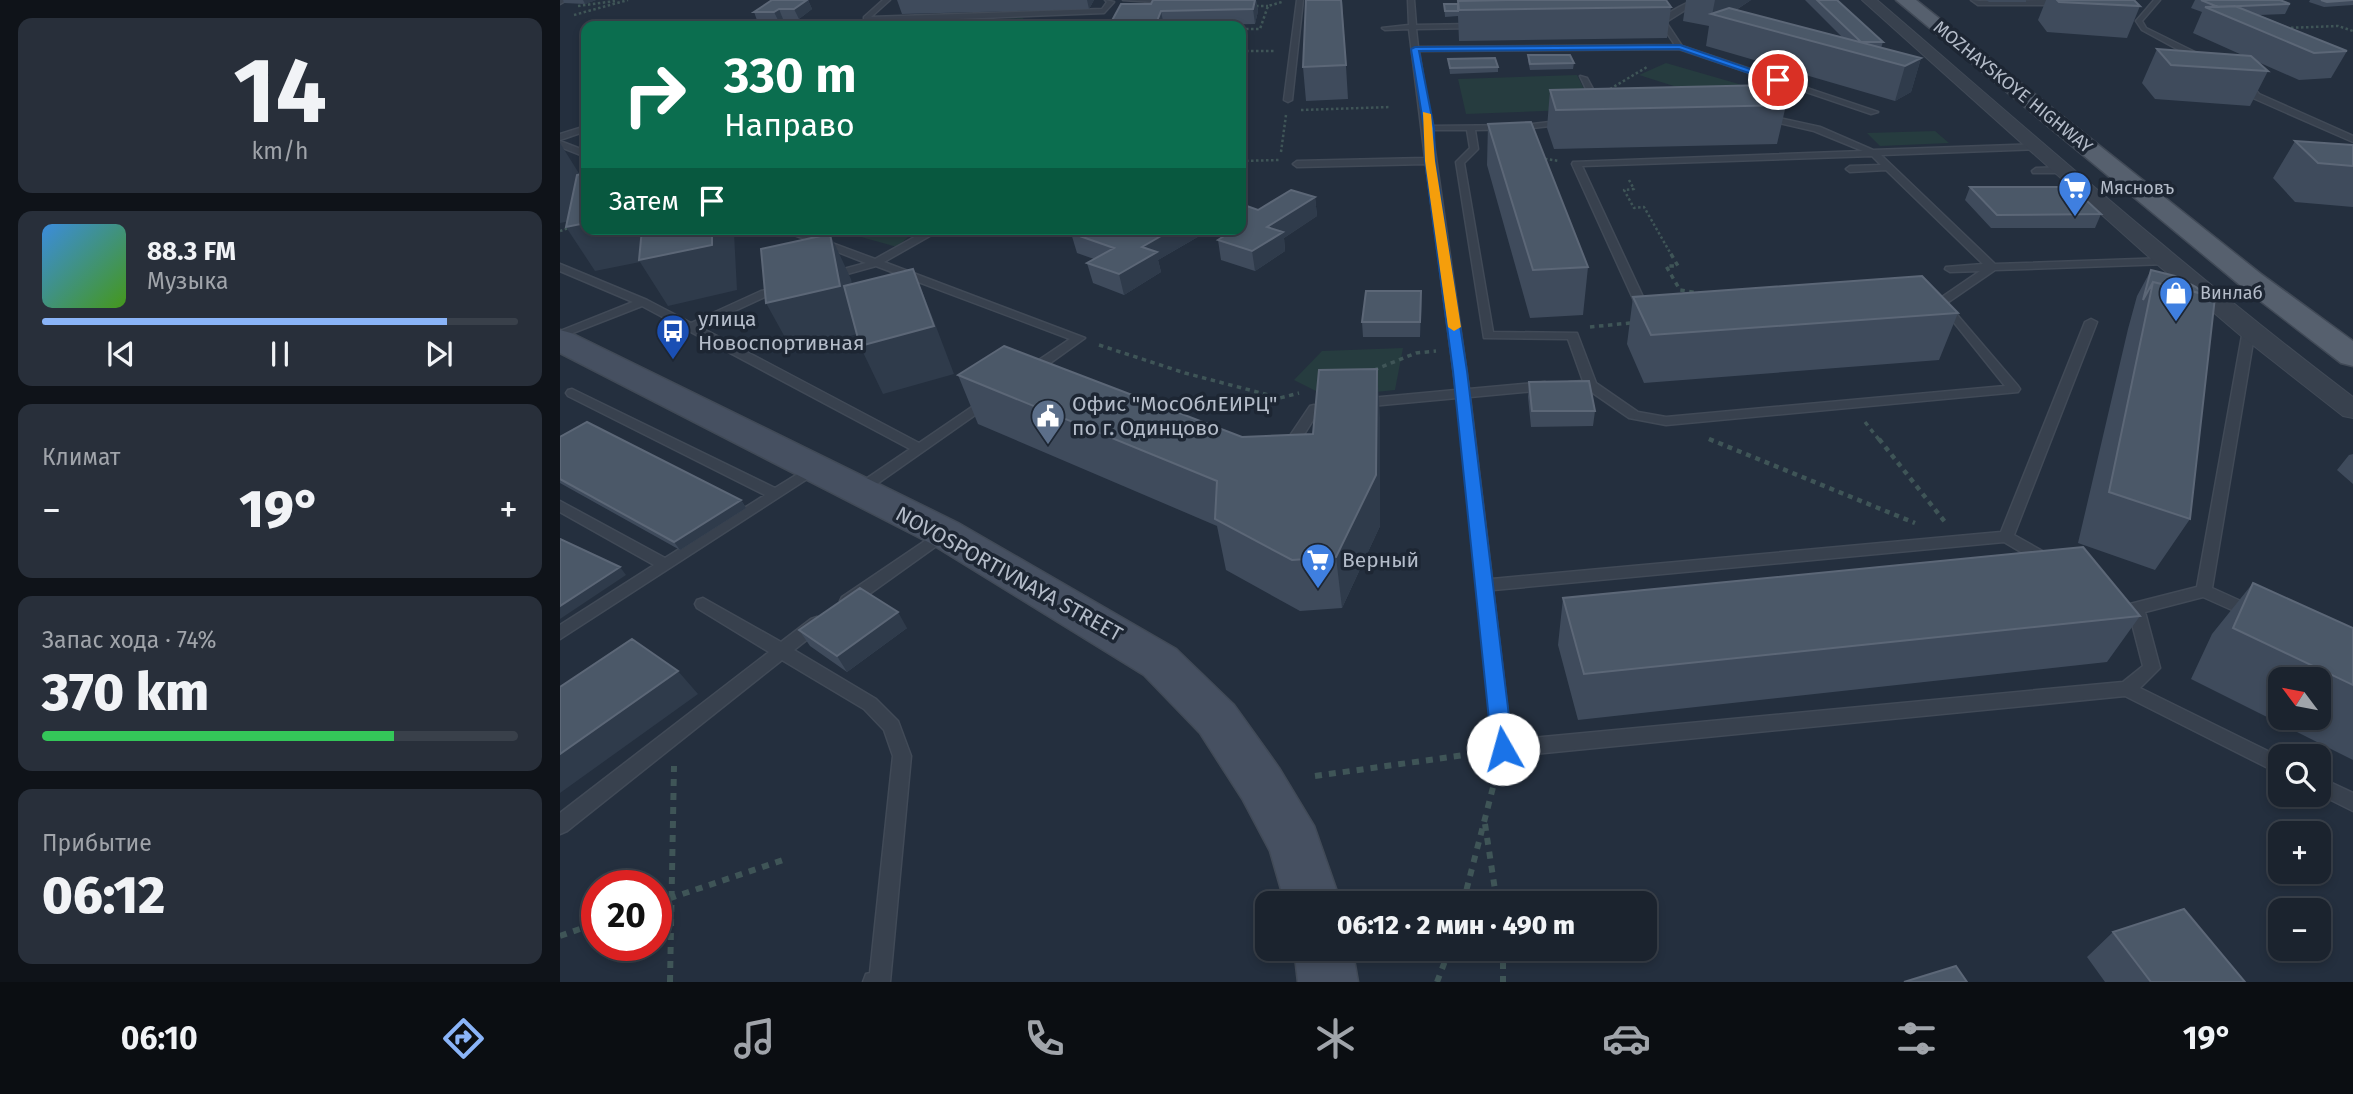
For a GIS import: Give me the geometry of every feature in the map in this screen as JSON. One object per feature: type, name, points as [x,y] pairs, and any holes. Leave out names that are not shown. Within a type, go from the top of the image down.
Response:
[{"type":"main road","name":"MOZHAYSKOYE HIGHWAY","points":[[1905,0],[2250,280],[2353,356]]},
{"type":"main road","name":"MOZHAYSKOYE HIGHWAY","points":[[1920,0],[2198,218],[2353,333]]},
{"type":"main road","name":"NOVOSPORTIVNAYA STREET","points":[[560,337],[814,470],[944,533],[1160,662],[1217,719],[1261,784],[1295,844],[1309,891]]},
{"type":"main road","points":[[1325,961],[1328,982]]},
{"type":"street","points":[[1869,0],[2167,261],[2249,330],[2353,410]]},
{"type":"street","points":[[1996,111],[2005,81]]},
{"type":"street","points":[[2316,381],[2353,389]]},
{"type":"lane","points":[[887,0],[866,18],[882,20],[1104,11],[1111,2],[1108,0]]},
{"type":"lane","points":[[1126,0],[1152,0]]},
{"type":"lane","points":[[1288,100],[1300,0]]},
{"type":"lane","points":[[1411,0],[1411,27],[1429,128],[1430,161],[1463,393],[1503,749],[2127,689],[2268,760]]},
{"type":"lane","points":[[1648,21],[1662,21],[1698,0]]},
{"type":"lane","points":[[1974,0],[1978,3],[2045,3],[2046,0]]},
{"type":"lane","points":[[2157,0],[2139,21],[2144,29],[2212,63]]},
{"type":"lane","points":[[1662,21],[1681,47]]},
{"type":"lane","points":[[1385,28],[1481,26]]},
{"type":"lane","points":[[1415,49],[1681,47],[1874,112]]},
{"type":"lane","points":[[2236,74],[2256,96],[2353,139]]},
{"type":"lane","points":[[1583,78],[1600,108]]},
{"type":"lane","points":[[1755,118],[1769,117],[1817,129],[1874,153],[1992,267]]},
{"type":"lane","points":[[1429,128],[1582,121]]},
{"type":"lane","points":[[1471,128],[1474,149],[1460,162],[1488,337],[1573,335],[1590,385]]},
{"type":"lane","points":[[560,137],[581,130]]},
{"type":"lane","points":[[560,144],[581,152]]},
{"type":"lane","points":[[1648,320],[1576,164],[2039,147]]},
{"type":"lane","points":[[1297,164],[1430,161]]},
{"type":"lane","points":[[1850,169],[1888,167]]},
{"type":"lane","points":[[2036,171],[2065,170]]},
{"type":"lane","points":[[799,235],[1079,338],[1047,367],[1019,380]]},
{"type":"lane","points":[[813,280],[873,264],[926,235]]},
{"type":"lane","points":[[1950,269],[2167,261]]},
{"type":"lane","points":[[560,267],[643,302],[921,449]]},
{"type":"lane","points":[[1917,304],[1942,302],[1992,267]]},
{"type":"lane","points":[[691,327],[765,293],[789,286]]},
{"type":"lane","points":[[560,337],[643,302]]},
{"type":"lane","points":[[1353,403],[1559,385],[1590,385],[1634,415],[1666,421],[2014,389],[1942,302]]},
{"type":"lane","points":[[2006,537],[2091,322]]},
{"type":"lane","points":[[2204,591],[2249,330]]},
{"type":"lane","points":[[572,393],[775,494]]},
{"type":"lane","points":[[857,491],[997,395]]},
{"type":"lane","points":[[1275,448],[1287,451],[1314,409]]},
{"type":"lane","points":[[560,633],[814,470]]},
{"type":"lane","points":[[560,506],[665,565]]},
{"type":"lane","points":[[560,825],[780,650],[944,533]]},
{"type":"lane","points":[[1484,585],[2006,537],[2065,570]]},
{"type":"lane","points":[[2127,689],[2152,668],[2130,605],[2204,591],[2266,620]]},
{"type":"lane","points":[[703,604],[870,704],[892,726],[902,756],[878,981]]},
{"type":"lane","points":[[2331,791],[2353,802]]},
{"type":"path","points":[[573,5],[587,6],[619,0]]},
{"type":"path","points":[[573,15],[628,0]]},
{"type":"path","points":[[1241,6],[1268,6],[1292,0]]},
{"type":"path","points":[[1246,29],[1260,29],[1268,6]]},
{"type":"path","points":[[2284,28],[2338,26],[2353,31]]},
{"type":"path","points":[[1593,96],[1624,83],[1638,71],[1663,61],[1681,47]]},
{"type":"path","points":[[1246,51],[1294,51]]},
{"type":"path","points":[[1246,161],[1280,159],[1288,100]]},
{"type":"path","points":[[1286,110],[1390,107]]},
{"type":"path","points":[[1624,172],[1634,189],[1624,190],[1634,208],[1644,207],[1678,266],[1666,266],[1680,290],[1702,293]]},
{"type":"path","points":[[560,231],[573,227]]},
{"type":"path","points":[[1079,338],[1185,373],[1280,398],[1304,391]]},
{"type":"path","points":[[1364,374],[1416,353],[1457,348]]},
{"type":"path","points":[[1851,404],[1961,541]]},
{"type":"path","points":[[1666,421],[1961,541]]},
{"type":"path","points":[[672,870],[674,734]]},
{"type":"path","points":[[1315,776],[1503,749],[1466,891]]},
{"type":"path","points":[[1484,821],[1495,891]]},
{"type":"path","points":[[672,898],[783,860]]},
{"type":"path","points":[[560,936],[581,929]]},
{"type":"path","points":[[670,961],[670,982]]},
{"type":"path","points":[[1437,982],[1445,961]]},
{"type":"path","points":[[1503,961],[1503,982]]},
{"type":"green space","points":[[1024,18],[1020,21],[954,21]]},
{"type":"green space","points":[[1666,63],[1749,87],[1718,100],[1639,75]]},
{"type":"green space","points":[[1577,75],[1594,109],[1466,114],[1458,79]]},
{"type":"green space","points":[[1935,131],[1949,143],[1880,146],[1867,133]]},
{"type":"green space","points":[[854,235],[910,235],[897,247]]},
{"type":"green space","points":[[1403,348],[1395,390],[1328,397],[1294,380],[1322,351]]},
{"type":"building","points":[[772,0],[807,0],[794,9],[754,12]]},
{"type":"building","points":[[1153,0],[1255,0],[1253,9],[1161,11],[1157,21],[1112,21],[1121,4],[1151,4]]},
{"type":"building","points":[[1306,0],[1341,0],[1346,65],[1303,67]]},
{"type":"building","points":[[1666,0],[1671,7],[1459,10],[1458,1]]},
{"type":"building","points":[[1817,0],[1837,0],[1883,42],[1861,42]]},
{"type":"building","points":[[2057,0],[2134,0],[2140,6],[2059,2]]},
{"type":"building","points":[[2201,0],[2280,0],[2290,4],[2218,7]]},
{"type":"building","points":[[2321,0],[2353,0],[2327,2]]},
{"type":"building","points":[[1444,4],[1458,4],[1458,11],[1445,11]]},
{"type":"building","points":[[2235,6],[2347,51],[2314,53],[2205,7]]},
{"type":"building","points":[[1729,8],[1921,58],[1905,66],[1711,14]]},
{"type":"building","points":[[2157,49],[2251,56],[2268,71],[2171,65]]},
{"type":"building","points":[[1528,55],[1570,55],[1574,63],[1530,64]]},
{"type":"building","points":[[1495,58],[1498,67],[1450,68],[1448,59]]},
{"type":"building","points":[[1770,85],[1786,105],[1556,110],[1550,90]]},
{"type":"building","points":[[1531,122],[1588,267],[1533,270],[1488,124]]},
{"type":"building","points":[[2295,141],[2353,145],[2353,166],[2318,163]]},
{"type":"building","points":[[581,174],[581,224],[566,227],[577,175]]},
{"type":"building","points":[[1970,187],[2072,187],[2101,214],[1997,215]]},
{"type":"building","points":[[1291,190],[1315,197],[1267,227],[1283,232],[1252,251],[1218,240],[1226,235],[1246,235],[1246,206],[1258,210]]},
{"type":"building","points":[[641,235],[712,235],[712,245],[639,260]]},
{"type":"building","points":[[830,235],[840,286],[766,303],[761,249]]},
{"type":"building","points":[[1077,235],[1163,235],[1142,247],[1157,252],[1119,274],[1087,263],[1114,248]]},
{"type":"building","points":[[913,269],[934,326],[860,346],[844,286]]},
{"type":"building","points":[[2151,270],[2175,276],[2204,294],[2153,282],[2143,300]]},
{"type":"building","points":[[1922,276],[1958,313],[1651,335],[1633,297]]},
{"type":"building","points":[[2153,282],[2215,297],[2190,519],[2109,492]]},
{"type":"building","points":[[1366,291],[1421,291],[1420,322],[1362,322]]},
{"type":"building","points":[[1004,346],[1242,437],[1313,434],[1319,370],[1377,369],[1376,475],[1336,557],[1292,560],[1215,519],[1217,481],[958,375]]},
{"type":"building","points":[[1589,381],[1595,411],[1532,411],[1529,382]]},
{"type":"building","points":[[587,422],[741,500],[674,542],[560,479],[560,437]]},
{"type":"building","points":[[560,539],[620,567],[560,606]]},
{"type":"building","points":[[2083,547],[2140,616],[1584,674],[1563,598]]},
{"type":"building","points":[[2253,583],[2353,628],[2353,685],[2331,675],[2331,667],[2315,667],[2233,628]]},
{"type":"building","points":[[860,588],[898,612],[837,656],[799,630]]},
{"type":"building","points":[[632,639],[678,671],[560,754],[560,687]]},
{"type":"building","points":[[2184,909],[2245,982],[2151,982],[2113,932]]},
{"type":"building","points":[[1956,966],[1967,982],[1904,982]]},
{"type":"slow traffic","points":[[1426,114],[1430,161],[1454,327]]},
{"type":"place","name":"Мясновъ","points":[[2075,218]]},
{"type":"place","name":"Винлаб","points":[[2176,323]]},
{"type":"place","name":"улица Новоспортивная","points":[[673,361]]},
{"type":"place","name":"Офис \"МосОблЕИРЦ\" по г. Одинцово","points":[[1048,446]]},
{"type":"place","name":"Верный","points":[[1318,590]]},
{"type":"route","points":[[1503,749],[1460,371],[1430,161],[1429,128],[1415,49],[1680,47],[1778,80]]}]
